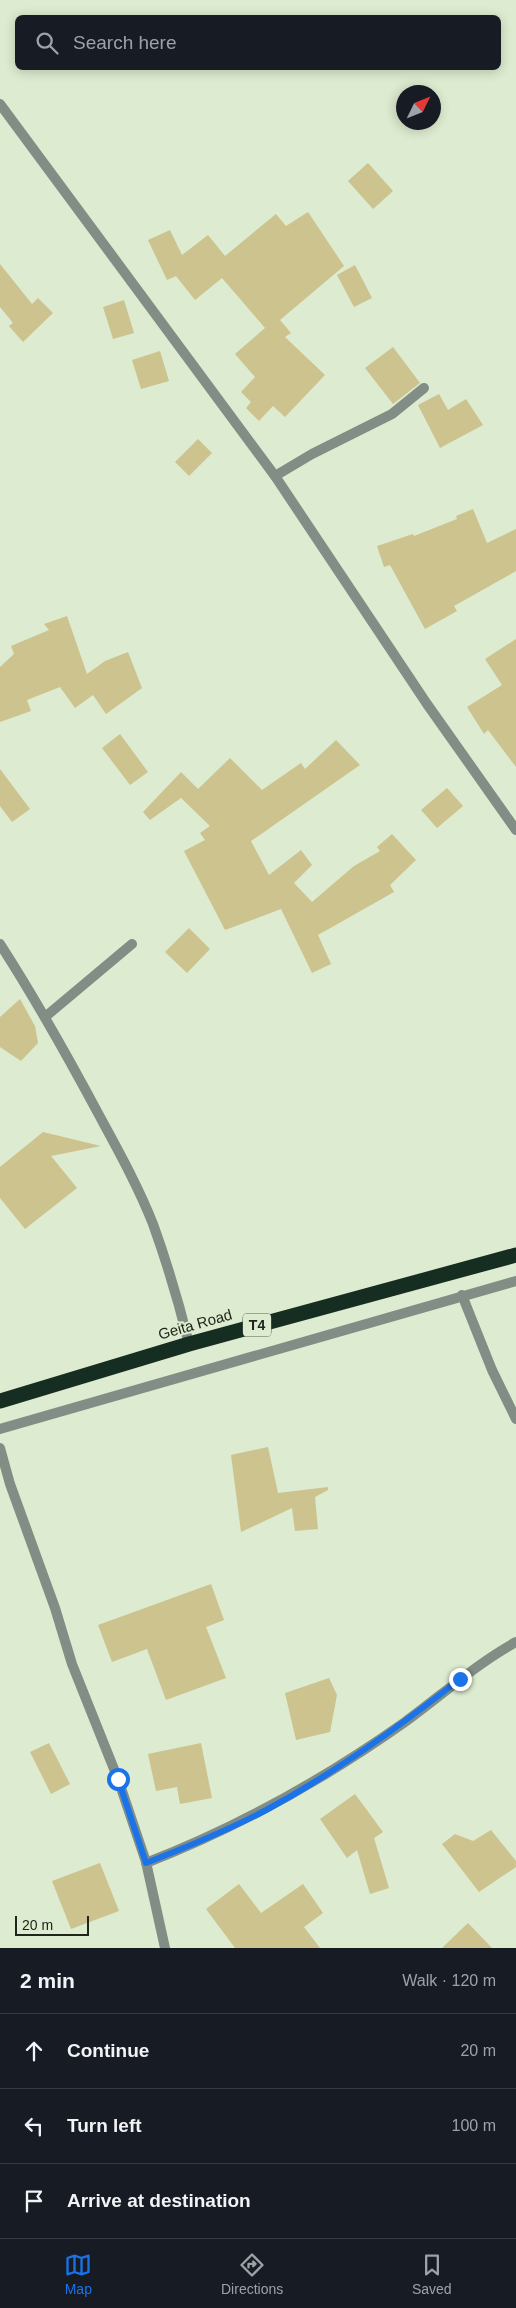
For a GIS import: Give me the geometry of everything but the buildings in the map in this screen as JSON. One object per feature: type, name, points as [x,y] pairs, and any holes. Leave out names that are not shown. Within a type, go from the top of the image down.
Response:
[{"type":"highway","name":"Geita Road","points":[[0,1401],[189,1344],[516,1255]]},
{"type":"street","points":[[0,104],[275,476],[427,704],[516,830]]},
{"type":"street","points":[[275,476],[312,454],[392,414],[424,388]]},
{"type":"street","points":[[0,944],[45,1018],[128,1169],[146,1209],[177,1296],[189,1344]]},
{"type":"street","points":[[45,1018],[132,944]]},
{"type":"street","points":[[0,1429],[121,1396],[462,1295],[516,1281]]},
{"type":"street","points":[[462,1295],[492,1370],[516,1420]]},
{"type":"street","points":[[0,1448],[10,1484],[55,1608],[72,1664],[118,1779],[146,1863],[165,1948]]},
{"type":"street","points":[[146,1863],[199,1842],[266,1810],[300,1790],[406,1721],[460,1679],[516,1642]]},
{"type":"route","points":[[118,1779],[146,1863],[191,1845],[266,1810],[339,1767],[406,1721],[460,1679]]}]
